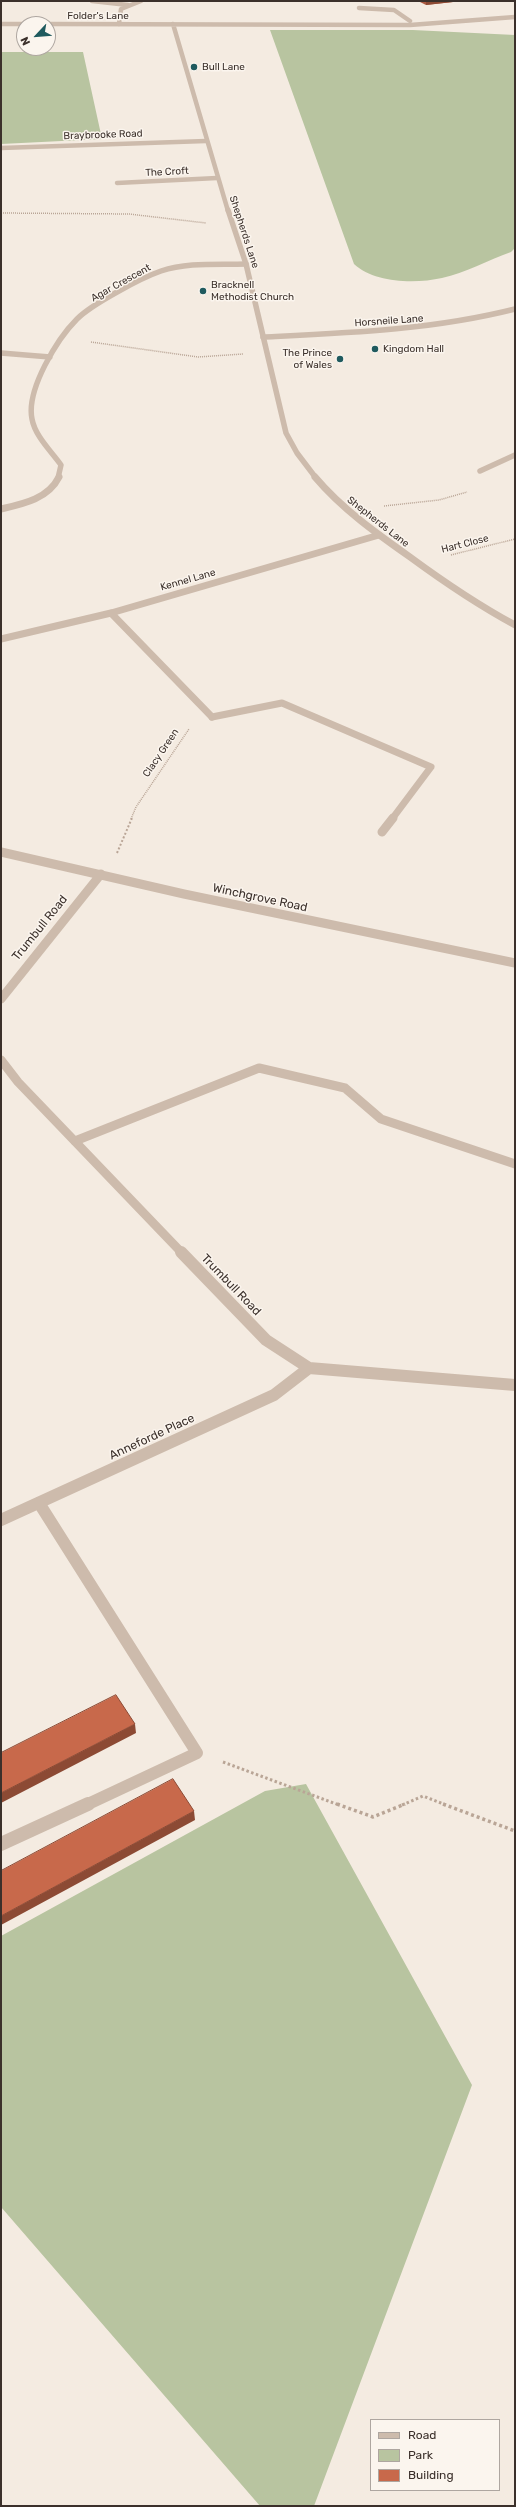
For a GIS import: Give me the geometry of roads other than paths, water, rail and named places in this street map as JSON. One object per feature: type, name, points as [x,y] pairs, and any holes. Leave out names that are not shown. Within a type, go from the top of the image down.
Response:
[{"type":"street","points":[[92,1],[128,5]]},
{"type":"street","points":[[119,24],[121,9],[141,1]]},
{"type":"street","points":[[359,8],[396,11],[405,15],[410,21]]},
{"type":"street","points":[[173,24],[410,25],[515,17]]},
{"type":"street","points":[[1,24],[16,24]]},
{"type":"street","name":"Folder's Lane","points":[[56,24],[173,24]]},
{"type":"street","name":"Shepherds Lane","points":[[173,24],[217,178],[246,264],[286,433],[292,445],[322,487],[347,510],[418,563],[475,602],[515,625]]},
{"type":"street","name":"Braybrooke Road","points":[[1,148],[206,141]]},
{"type":"street","name":"The Croft","points":[[117,183],[217,178]]},
{"type":"street","name":"Agar Crescent","points":[[1,509],[35,500],[46,494],[59,480],[61,465],[31,418],[35,390],[50,357],[77,318],[152,275],[182,267],[246,264]]},
{"type":"street","name":"Horsneile Lane","points":[[263,337],[408,330],[464,321],[515,309]]},
{"type":"street","points":[[1,353],[50,357]]},
{"type":"street","points":[[480,471],[515,455]]},
{"type":"street","name":"Kennel Lane","points":[[1,639],[111,613],[379,535]]},
{"type":"street","points":[[111,613],[212,717],[282,703],[431,768],[382,832]]},
{"type":"street","name":"Winchgrove Road","points":[[1,852],[184,894],[515,963]]},
{"type":"street","name":"Trumbull Road","points":[[1,999],[101,874]]},
{"type":"street","name":"Trumbull Road","points":[[1,1060],[18,1082],[266,1340],[309,1368],[515,1385]]},
{"type":"street","points":[[75,1141],[259,1068],[345,1088],[381,1119],[515,1164]]},
{"type":"street","name":"Anneforde Place","points":[[1,1520],[274,1395],[309,1368]]},
{"type":"street","points":[[1,1844],[197,1753],[39,1503]]},
{"type":"place","name":"Bull Lane","points":[[194,67]]},
{"type":"place","name":"Bracknell Methodist Church","points":[[203,291]]},
{"type":"place","name":"Kingdom Hall","points":[[375,349]]},
{"type":"place","name":"The Prince of Wales","points":[[340,359]]}]
